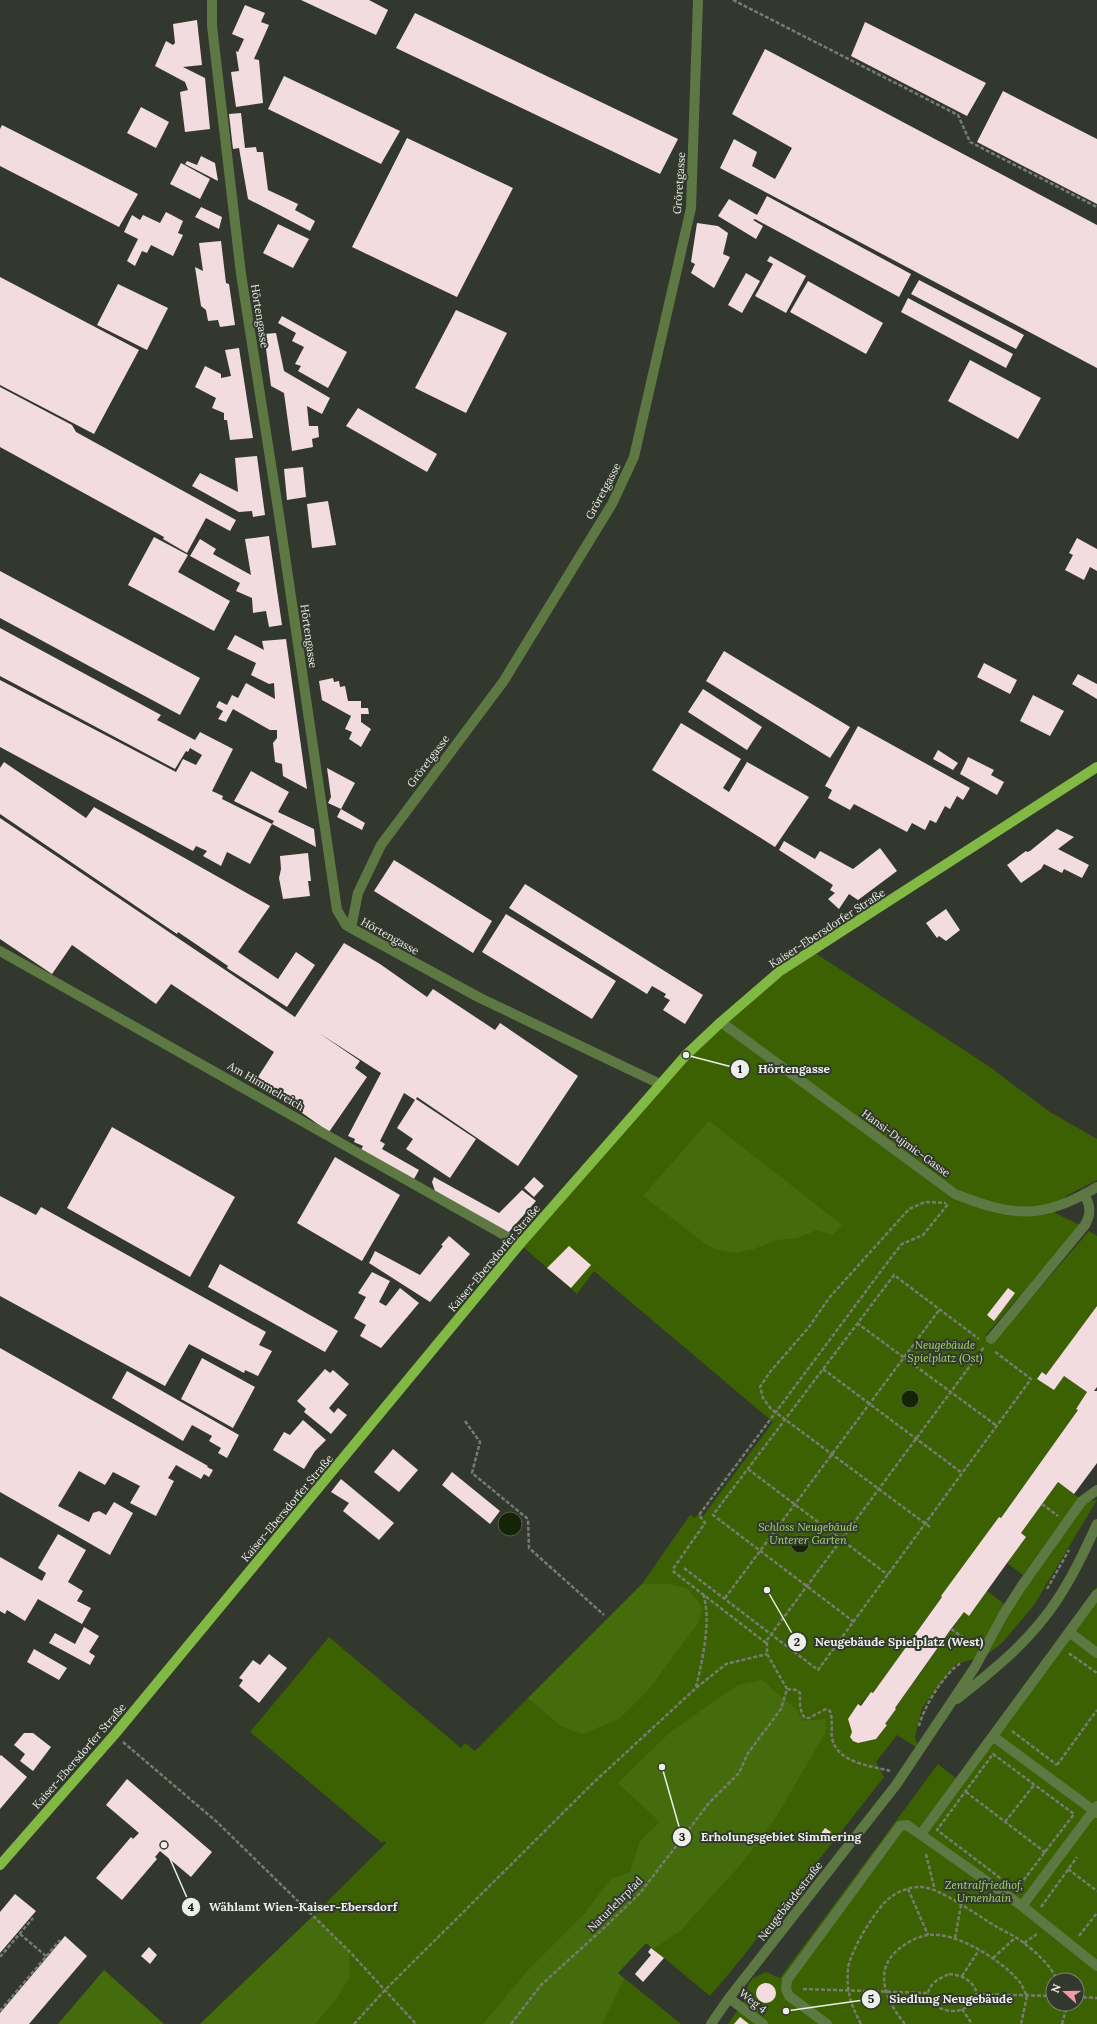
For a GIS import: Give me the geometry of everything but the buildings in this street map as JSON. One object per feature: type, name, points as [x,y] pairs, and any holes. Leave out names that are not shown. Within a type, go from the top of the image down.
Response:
[{"type":"main road","name":"Kaiser-Ebersdorfer Straße","points":[[0,1865],[115,1734],[520,1244],[660,1084],[721,1022],[780,971],[1097,767]]},
{"type":"street","name":"Hörtengasse","points":[[212,0],[212,33],[241,274],[280,523],[337,910],[346,925],[480,998],[660,1084]]},
{"type":"street","name":"Gröretgasse","points":[[351,928],[358,893],[381,845],[503,682],[612,504],[634,457],[691,208],[698,0]]},
{"type":"street","name":"Am Himmelreich","points":[[0,951],[520,1244]]},
{"type":"street","name":"Hansi-Dujmic-Gasse","points":[[721,1022],[955,1194],[995,1208],[1031,1212],[1069,1202],[1097,1186]]},
{"type":"street","points":[[988,1341],[1066,1250],[1085,1225],[1090,1213],[1090,1207],[1084,1194]]},
{"type":"street","name":"Neugebäudestraße","points":[[711,2024],[729,1998],[903,1774],[979,1661],[1003,1615],[1021,1587],[1082,1502],[1097,1490]]},
{"type":"street","points":[[951,1704],[1000,1665],[1041,1622],[1070,1578],[1097,1524]]},
{"type":"street","points":[[921,1834],[994,1737],[1097,1594]]},
{"type":"street","points":[[1069,1632],[1097,1653]]},
{"type":"street","points":[[994,1737],[1096,1810],[1022,1906]]},
{"type":"street","points":[[827,2024],[789,1996],[786,1989],[787,1980],[900,1826],[907,1825],[921,1834],[1022,1906],[1097,1966]]},
{"type":"street","name":"Weg 4","points":[[729,1998],[763,2024]]},
{"type":"path","points":[[733,0],[958,115],[970,142],[1097,207]]},
{"type":"path","points":[[767,1641],[674,1572],[673,1569],[705,1523],[699,1515],[897,1249],[902,1244],[923,1235],[955,1194]]},
{"type":"path","points":[[930,1527],[776,1412],[763,1398],[760,1387],[770,1372],[809,1327],[829,1298],[908,1209],[925,1202],[948,1204]]},
{"type":"path","points":[[684,1568],[818,1670],[854,1622],[926,1524],[1031,1379],[988,1341],[940,1309],[894,1275],[713,1515],[854,1622]]},
{"type":"path","points":[[725,1598],[940,1309]]},
{"type":"path","points":[[857,1323],[997,1426]]},
{"type":"path","points":[[903,1774],[848,1759],[840,1754],[833,1740],[832,1716],[830,1711],[826,1709],[809,1718],[804,1718],[801,1714],[800,1693],[796,1690],[787,1689],[767,1654],[767,1641],[806,1586],[988,1341]]},
{"type":"path","points":[[823,1369],[962,1473]]},
{"type":"path","points":[[465,1421],[480,1442],[472,1474],[528,1519],[529,1548],[604,1616]]},
{"type":"path","points":[[748,1469],[888,1575]]},
{"type":"path","points":[[1042,1504],[1056,1515]]},
{"type":"path","points":[[696,1688],[703,1658],[707,1605],[703,1593]]},
{"type":"path","points":[[951,1629],[966,1640]]},
{"type":"path","points":[[354,2024],[384,1990],[593,1783],[696,1688],[726,1664],[767,1654]]},
{"type":"path","points":[[1065,1660],[1070,1654],[1097,1673]]},
{"type":"path","name":"Naturlehrpfad","points":[[511,2024],[541,1985],[605,1928],[641,1892],[709,1803],[739,1773],[748,1753],[781,1709],[787,1689]]},
{"type":"path","points":[[1005,1822],[1034,1785],[1057,1765],[1097,1710]]},
{"type":"path","points":[[1016,1726],[1012,1732],[1057,1765]]},
{"type":"path","points":[[115,1734],[217,1822],[349,1951],[416,2024]]},
{"type":"path","points":[[993,1754],[1074,1814],[1016,1890],[937,1830],[965,1792],[993,1754]]},
{"type":"path","points":[[965,1792],[1097,1891]]},
{"type":"path","points":[[921,1834],[935,1891]]},
{"type":"path","points":[[1039,1909],[1080,1852]]},
{"type":"path","points":[[861,2024],[851,2005],[848,1990],[848,1968],[857,1945],[866,1929],[889,1898],[908,1889],[922,1887],[935,1891],[961,1905],[1015,1938],[1040,1956],[1051,1972]]},
{"type":"path","points":[[908,1889],[928,1935]]},
{"type":"path","points":[[955,1938],[961,1905]]},
{"type":"path","points":[[1072,1946],[1097,1913]]},
{"type":"path","points":[[0,1957],[33,1918]]},
{"type":"path","points":[[20,1934],[46,1956]]},
{"type":"path","points":[[905,2024],[893,2008],[886,1992],[884,1970],[887,1960],[895,1951],[907,1943],[928,1935],[955,1938],[993,1958],[1018,1980],[1027,1996],[1021,2024]]},
{"type":"path","points":[[993,1958],[1015,1938]]},
{"type":"path","points":[[0,2011],[60,1940]]},
{"type":"path","points":[[962,1976],[979,1950]]},
{"type":"path","points":[[949,1974],[962,1976],[969,1981],[976,1989],[977,1994],[969,2005],[952,2012],[939,2009],[930,1999],[928,1993],[931,1986],[939,1978],[949,1974]]},
{"type":"path","points":[[786,1989],[928,1993]]},
{"type":"path","points":[[977,1994],[1045,1996]]},
{"type":"path","points":[[1085,1997],[1097,1998]]},
{"type":"path","points":[[962,2009],[972,2024]]},
{"type":"path","points":[[1062,2024],[1065,2012]]},
{"type":"green space","points":[[812,951],[987,1065],[1050,1112],[1097,1139],[1097,1180],[1066,1196],[1055,1213],[1080,1225],[986,1335],[994,1341],[1089,1231],[1097,1236],[1097,1306],[1046,1375],[1042,1372],[1037,1379],[1064,1376],[1087,1392],[1076,1408],[1078,1410],[1001,1518],[999,1517],[873,1693],[871,1692],[848,1719],[852,1732],[851,1739],[858,1743],[876,1739],[887,1725],[885,1724],[896,1709],[895,1708],[964,1612],[969,1616],[987,1591],[1004,1604],[974,1659],[956,1664],[922,1708],[915,1737],[919,1749],[897,1735],[876,1762],[884,1777],[741,1959],[710,1996],[646,1943],[618,1973],[681,2024],[200,2024],[312,1917],[386,1843],[384,1841],[382,1843],[250,1732],[329,1637],[461,1748],[465,1743],[475,1751],[642,1584],[690,1515],[695,1518],[699,1513],[703,1516],[773,1422],[594,1271],[577,1294],[520,1244],[686,1055]]},
{"type":"green space","points":[[709,1121],[842,1225],[832,1235],[817,1230],[797,1238],[777,1240],[754,1249],[733,1253],[718,1250],[706,1244],[643,1196]]},
{"type":"green space","points":[[1058,1482],[1079,1498],[1023,1575],[1007,1563],[1026,1537],[1021,1533]]},
{"type":"green space","points":[[1097,1500],[1034,1605],[1002,1643],[984,1657],[1006,1617],[1088,1501]]},
{"type":"green space","points":[[642,1584],[668,1584],[687,1588],[702,1607],[699,1622],[649,1689],[619,1719],[582,1734],[561,1726],[528,1698]]},
{"type":"green space","name":"Zentralfriedhof, Urnenhain","points":[[1097,1587],[1097,2024],[728,2024],[746,1998],[747,1988],[753,1978],[766,1972],[780,1978],[938,1764],[957,1779]]},
{"type":"green space","points":[[762,1680],[796,1709],[803,1721],[826,1719],[825,1733],[775,1819],[743,1862],[680,1931],[653,1949],[646,1943],[618,1973],[624,1979],[602,2024],[483,2024],[528,1970],[583,1915],[611,1879],[630,1872],[640,1841],[660,1822],[618,1783],[667,1735],[700,1711],[738,1685]]},
{"type":"green space","points":[[312,1917],[349,1951],[350,1977],[334,2002],[315,2024],[200,2024]]},
{"type":"green space","points":[[104,1970],[164,2024],[58,2024]]},
{"type":"shaded area","points":[[910,1390],[916,1393],[919,1399],[916,1405],[910,1408],[904,1405],[901,1399],[904,1393]]},
{"type":"shaded area","points":[[510,1512],[519,1515],[522,1524],[519,1533],[510,1536],[501,1533],[498,1524],[501,1515]]},
{"type":"shaded area","points":[[800,1535],[806,1538],[809,1544],[806,1550],[800,1553],[794,1550],[791,1544],[794,1538]]},
{"type":"place","name":"Hörtengasse","points":[[686,1055]]},
{"type":"place","name":"Neugebäude Spielplatz (West)","points":[[767,1590]]},
{"type":"place","name":"Erholungsgebiet Simmering","points":[[662,1767]]},
{"type":"place","name":"Wählamt Wien-Kaiser-Ebersdorf","points":[[164,1845]]},
{"type":"place","name":"Siedlung Neugebäude","points":[[786,2011]]},
{"type":"park label","name":"Neugebäude Spielplatz (Ost)","points":[[945,1351]]},
{"type":"park label","name":"Schloss Neugebäude Unterer Garten","points":[[808,1533]]}]
